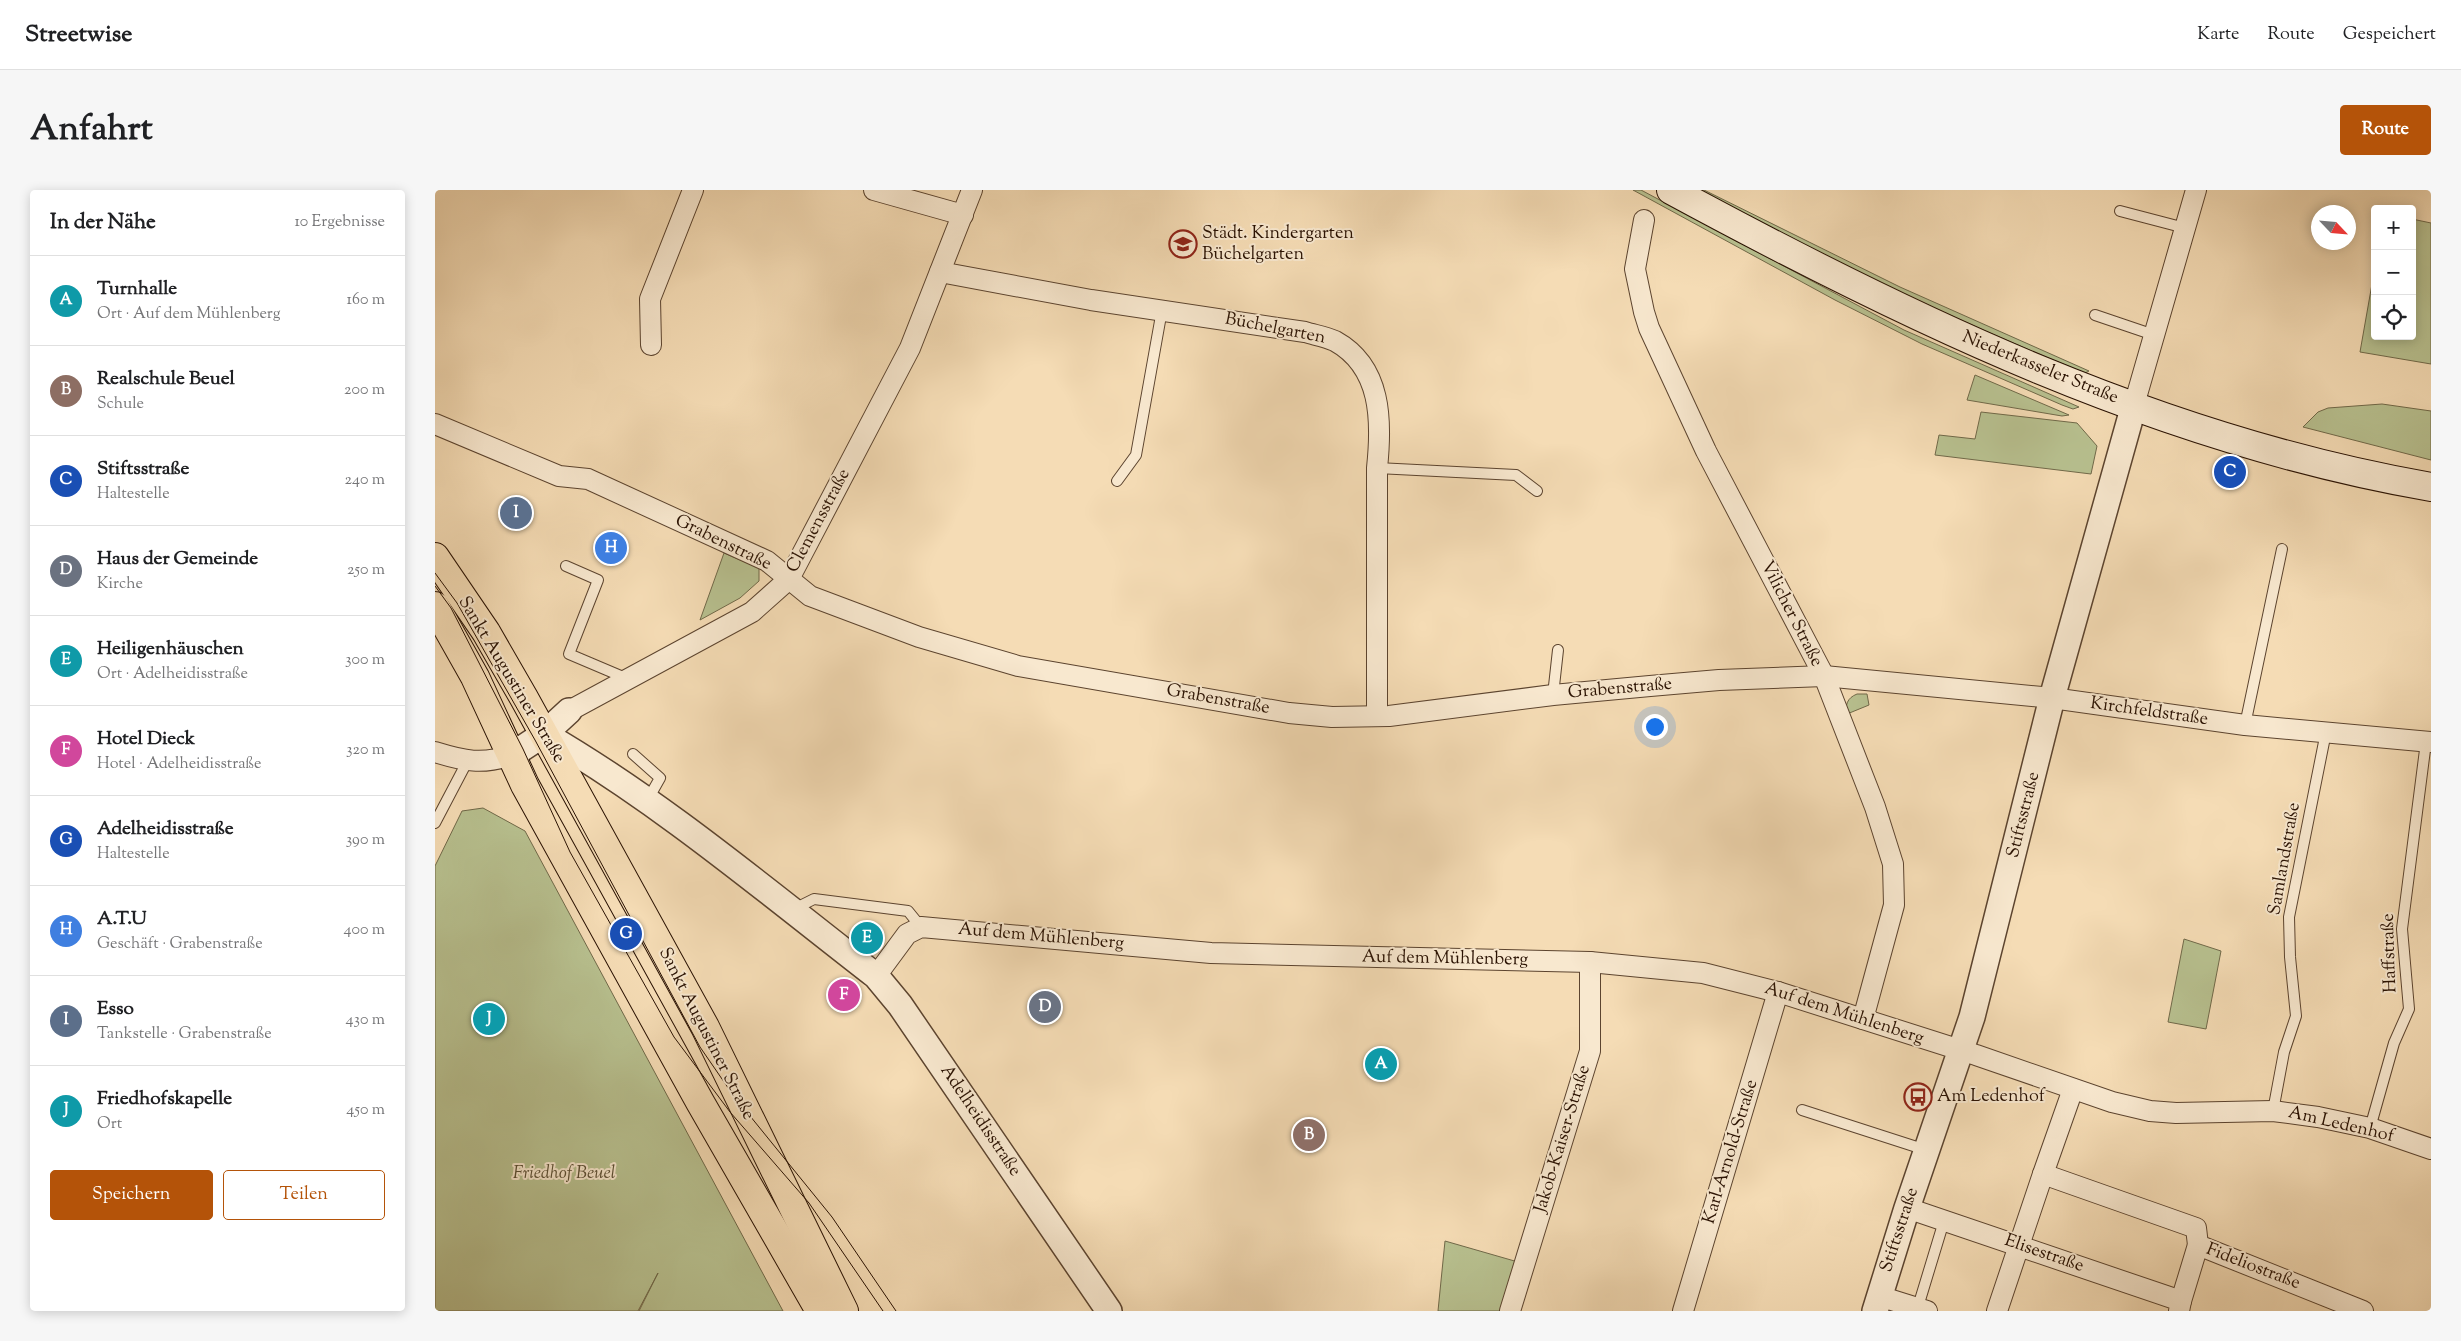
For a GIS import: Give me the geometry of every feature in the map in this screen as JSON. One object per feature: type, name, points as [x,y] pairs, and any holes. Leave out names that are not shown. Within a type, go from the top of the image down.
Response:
[{"type":"main road","name":"Niederkasseler Straße","points":[[1671,190],[1927,322],[2029,367],[2238,442],[2390,480],[2431,487]]},
{"type":"main road","name":"Sankt Augustiner Straße","points":[[435,557],[485,632],[544,734],[705,1027],[844,1311]]},
{"type":"main road","name":"Sankt Augustiner Straße","points":[[435,606],[475,677],[525,786],[613,946],[820,1311]]},
{"type":"street","points":[[651,345],[650,299],[693,190]]},
{"type":"street","points":[[874,190],[963,215]]},
{"type":"street","name":"Clemensstraße","points":[[512,755],[544,734],[569,711],[752,612],[789,579],[909,348],[972,190]]},
{"type":"street","name":"Stiftsstraße","points":[[1877,1304],[1986,965],[2052,698],[2195,190]]},
{"type":"street","name":"Vilicher Straße","points":[[1644,220],[1635,269],[1643,312],[1649,328],[1706,451],[1823,676],[1875,808],[1893,864],[1894,905],[1863,1019]]},
{"type":"street","name":"Büchelgarten","points":[[940,272],[1162,310],[1300,331],[1334,341],[1356,357],[1369,376],[1377,398],[1381,433],[1377,468],[1377,716]]},
{"type":"street","name":"Grabenstraße","points":[[435,424],[559,476],[588,479],[767,562],[810,596],[919,637],[1018,666],[1289,713],[1332,717],[1377,716],[1553,695],[1719,680],[1823,676],[2052,698]]},
{"type":"street","name":"Kirchfeldstraße","points":[[2052,698],[2245,725],[2429,742]]},
{"type":"street","name":"Adelheidisstraße","points":[[544,734],[588,759],[791,910],[880,970],[900,1005],[1109,1311]]},
{"type":"street","points":[[435,752],[467,762],[496,761],[512,755]]},
{"type":"street","points":[[880,970],[907,934],[921,926]]},
{"type":"street","name":"Auf dem Mühlenberg","points":[[921,926],[1211,953],[1590,962],[1703,973],[1778,992],[1959,1051]]},
{"type":"street","name":"Jakob-Kaiser-Straße","points":[[1510,1311],[1590,1051],[1590,962]]},
{"type":"street","name":"Karl-Arnold-Straße","points":[[1683,1311],[1778,992]]},
{"type":"street","name":"Am Ledenhof","points":[[1959,1051],[2073,1090],[2150,1111],[2176,1113],[2273,1111],[2318,1116],[2370,1128],[2431,1149]]},
{"type":"street","points":[[1997,1311],[2073,1090]]},
{"type":"street","name":"Fideliostraße","points":[[2043,1174],[2195,1228],[2198,1246],[2363,1310]]},
{"type":"street","name":"Elisestraße","points":[[1907,1208],[2019,1246],[2180,1306],[2198,1246]]},
{"type":"street","points":[[1877,1304],[1921,1310]]},
{"type":"lane","points":[[2120,211],[2185,228]]},
{"type":"lane","points":[[1117,481],[1136,456],[1162,310]]},
{"type":"lane","points":[[2095,315],[2155,335]]},
{"type":"lane","points":[[1377,468],[1516,475],[1537,491]]},
{"type":"lane","points":[[2245,725],[2282,549]]},
{"type":"lane","points":[[566,566],[598,580],[569,654],[629,679]]},
{"type":"lane","points":[[1553,695],[1559,650]]},
{"type":"lane","name":"Samlandstraße","points":[[2273,1111],[2284,1052],[2296,1016],[2290,957],[2289,917],[2326,732]]},
{"type":"lane","name":"Haffstraße","points":[[2370,1128],[2394,1043],[2409,1009],[2402,929],[2429,742]]},
{"type":"lane","points":[[633,754],[660,778],[647,802]]},
{"type":"lane","points":[[435,823],[467,762]]},
{"type":"lane","points":[[791,910],[814,899],[908,911],[921,926]]},
{"type":"lane","points":[[1802,1110],[1926,1150]]},
{"type":"lane","points":[[1921,1310],[1945,1221]]},
{"type":"green space","points":[[1633,190],[1641,190],[1904,330],[2079,407],[2073,409],[2062,405],[1922,344],[1835,300]]},
{"type":"green space","points":[[1692,190],[1704,190],[1900,287],[2089,371],[2085,373],[1936,309]]},
{"type":"green space","points":[[2416,220],[2431,223],[2431,364],[2360,352],[2371,290],[2371,340],[2416,340]]},
{"type":"green space","points":[[1975,375],[2069,415],[2062,416],[1967,400]]},
{"type":"green space","points":[[2382,404],[2431,411],[2431,460],[2303,427],[2318,412],[2328,408]]},
{"type":"green space","points":[[1981,412],[2077,423],[2097,446],[2091,474],[1935,455],[1939,435],[1975,439]]},
{"type":"green space","points":[[724,553],[759,568],[759,581],[740,598],[700,620]]},
{"type":"green space","points":[[1857,694],[1867,694],[1869,705],[1847,714],[1847,702]]},
{"type":"green space","name":"Friedhof Beuel","points":[[483,808],[525,831],[783,1311],[639,1311],[658,1273],[638,1311],[435,1311],[435,866],[462,811]]},
{"type":"green space","points":[[2184,939],[2221,951],[2206,1029],[2168,1022]]},
{"type":"green space","points":[[1445,1241],[1518,1262],[1503,1311],[1438,1311]]},
{"type":"tram line","points":[[435,573],[457,603],[535,740],[700,1047],[733,1095],[832,1217],[896,1311]]},
{"type":"tram line","points":[[435,586],[451,608],[523,749],[570,852],[674,1037],[730,1112],[809,1203],[883,1311]]},
{"type":"place","name":"Städt. Kindergarten Büchelgarten","points":[[1183,244]]},
{"type":"place","name":"Stiftsstraße","points":[[2230,472]]},
{"type":"place","name":"Esso","points":[[516,513]]},
{"type":"place","name":"A.T.U","points":[[611,548]]},
{"type":"place","name":"Adelheidisstraße","points":[[626,934]]},
{"type":"place","name":"Heiligenhäuschen","points":[[867,938]]},
{"type":"place","name":"Hotel Dieck","points":[[844,995]]},
{"type":"place","name":"Haus der Gemeinde","points":[[1045,1007]]},
{"type":"place","name":"Friedhofskapelle","points":[[489,1019]]},
{"type":"place","name":"Turnhalle","points":[[1381,1064]]},
{"type":"place","name":"Am Ledenhof","points":[[1918,1097]]},
{"type":"place","name":"Realschule Beuel","points":[[1309,1135]]}]
